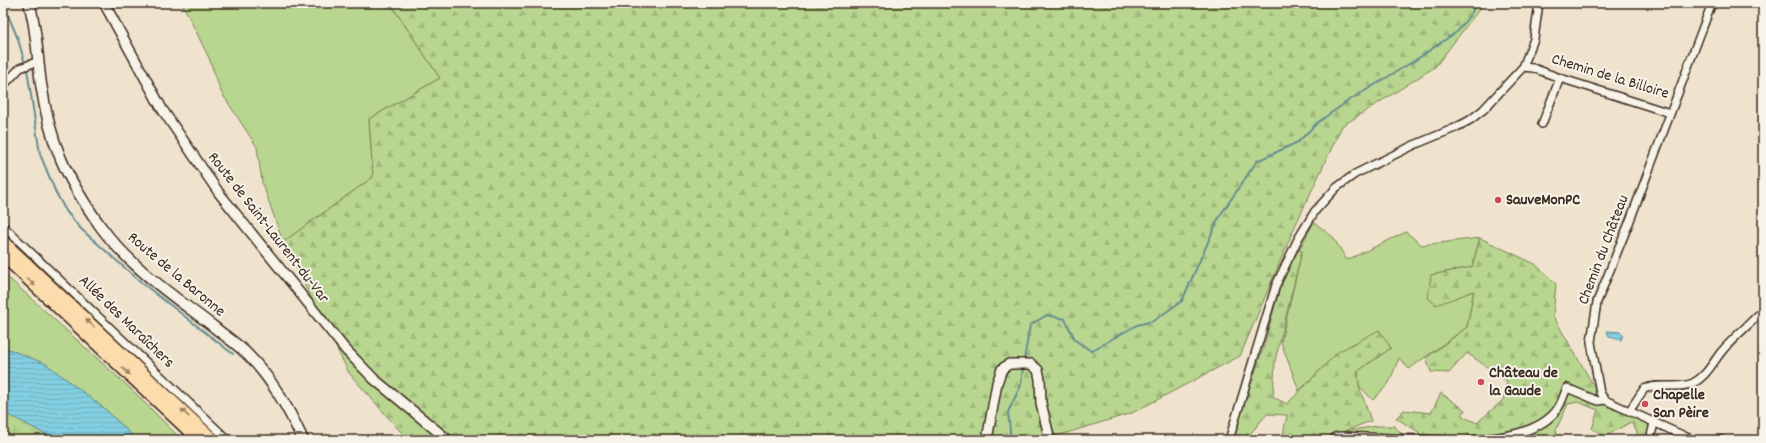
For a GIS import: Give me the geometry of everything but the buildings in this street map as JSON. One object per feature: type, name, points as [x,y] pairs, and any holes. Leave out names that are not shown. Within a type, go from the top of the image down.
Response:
[{"type":"highway","points":[[3,242],[212,440]]},
{"type":"highway","points":[[3,255],[199,440]]},
{"type":"main road","name":"Route de la Baronne","points":[[28,3],[36,34],[47,116],[55,147],[70,179],[102,228],[126,256],[144,273],[248,355],[278,392],[294,420],[303,440]]},
{"type":"street","name":"Route de Saint-Laurent-du-Var","points":[[104,3],[162,109],[219,193],[345,349],[374,379],[448,440]]},
{"type":"street","points":[[1229,440],[1276,285],[1314,211],[1336,188],[1355,174],[1470,120],[1500,94],[1523,67],[1534,39],[1539,3]]},
{"type":"street","name":"Chemin de la Billoire","points":[[1523,67],[1533,68],[1670,113],[1712,3]]},
{"type":"street","points":[[3,86],[20,68],[39,61]]},
{"type":"street","points":[[1542,124],[1560,78]]},
{"type":"street","name":"Chemin du Château","points":[[1605,400],[1600,393],[1591,342],[1597,302],[1629,223],[1670,113]]},
{"type":"street","name":"Allée des Maraîchers","points":[[3,226],[228,440]]},
{"type":"street","points":[[1630,410],[1644,389],[1652,386],[1686,386],[1698,380],[1708,371],[1722,351],[1763,310]]},
{"type":"street","points":[[987,440],[996,383],[1002,369],[1010,364],[1031,364],[1036,367],[1040,374],[1041,403],[1050,440]]},
{"type":"street","points":[[1473,440],[1503,437],[1529,430],[1549,418],[1558,408],[1567,388],[1598,401],[1605,400],[1630,410],[1654,423],[1693,440]]},
{"type":"street","points":[[1650,440],[1654,423]]},
{"type":"street","points":[[1334,440],[1340,436],[1444,440]]},
{"type":"street","points":[[1710,440],[1721,440]]},
{"type":"green space","points":[[182,3],[390,3],[440,78],[369,119],[373,177],[283,242],[262,182],[257,147],[221,92],[209,58]]},
{"type":"green space","points":[[390,3],[1484,3],[1435,67],[1342,126],[1296,224],[1240,356],[1132,413],[1050,438],[1049,440],[408,440],[349,373],[283,242],[373,177],[369,119],[440,78]]},
{"type":"green space","points":[[1314,222],[1333,237],[1347,260],[1406,232],[1422,245],[1480,238],[1472,267],[1431,275],[1474,290],[1467,327],[1409,369],[1399,358],[1389,383],[1373,400],[1359,386],[1358,371],[1391,348],[1338,352],[1299,391],[1281,342],[1302,251],[1299,250]]},
{"type":"green space","points":[[1480,238],[1535,264],[1556,284],[1553,316],[1598,393],[1612,409],[1634,415],[1652,425],[1650,440],[1638,440],[1637,432],[1631,422],[1606,436],[1592,429],[1598,410],[1578,402],[1568,404],[1556,430],[1558,440],[1386,440],[1345,431],[1377,426],[1394,426],[1405,437],[1420,433],[1396,418],[1404,410],[1431,413],[1441,393],[1465,410],[1462,416],[1477,423],[1503,400],[1507,381],[1467,353],[1449,373],[1431,372],[1426,358],[1467,327],[1474,291],[1436,305],[1428,298],[1431,275],[1472,267]]},
{"type":"green space","points":[[1299,250],[1302,251],[1275,361],[1273,397],[1287,404],[1338,352],[1379,330],[1391,348],[1358,371],[1359,386],[1371,421],[1331,436],[1332,440],[1282,440],[1287,415],[1267,414],[1245,440],[1234,440],[1236,427],[1263,349],[1284,273]]},
{"type":"green space","points":[[3,273],[131,389],[182,440],[137,440],[104,408],[46,364],[3,347]]},
{"type":"green space","points":[[3,413],[17,419],[56,440],[3,440]]},
{"type":"water","points":[[1607,331],[1621,332],[1623,335],[1621,340],[1609,337]]},
{"type":"water","points":[[3,347],[46,364],[104,408],[137,440],[56,440],[3,413]]},
{"type":"waterway","points":[[3,3],[18,39],[24,60]]},
{"type":"waterway","points":[[1024,360],[1030,325],[1047,315],[1065,319],[1075,340],[1091,351],[1137,325],[1153,321],[1182,301],[1219,217],[1257,161],[1298,142],[1317,123],[1348,101],[1414,61],[1458,31],[1472,12],[1475,3]]},
{"type":"waterway","points":[[27,69],[40,154],[56,193],[66,211],[81,229],[142,283],[233,354]]},
{"type":"waterway","points":[[1011,440],[1008,412],[1021,385],[1023,367]]},
{"type":"place","name":"SauveMonPC","points":[[1498,200]]},
{"type":"place","name":"Château de la Gaude","points":[[1481,382]]},
{"type":"place","name":"Chapelle San Pèire","points":[[1645,404]]}]
